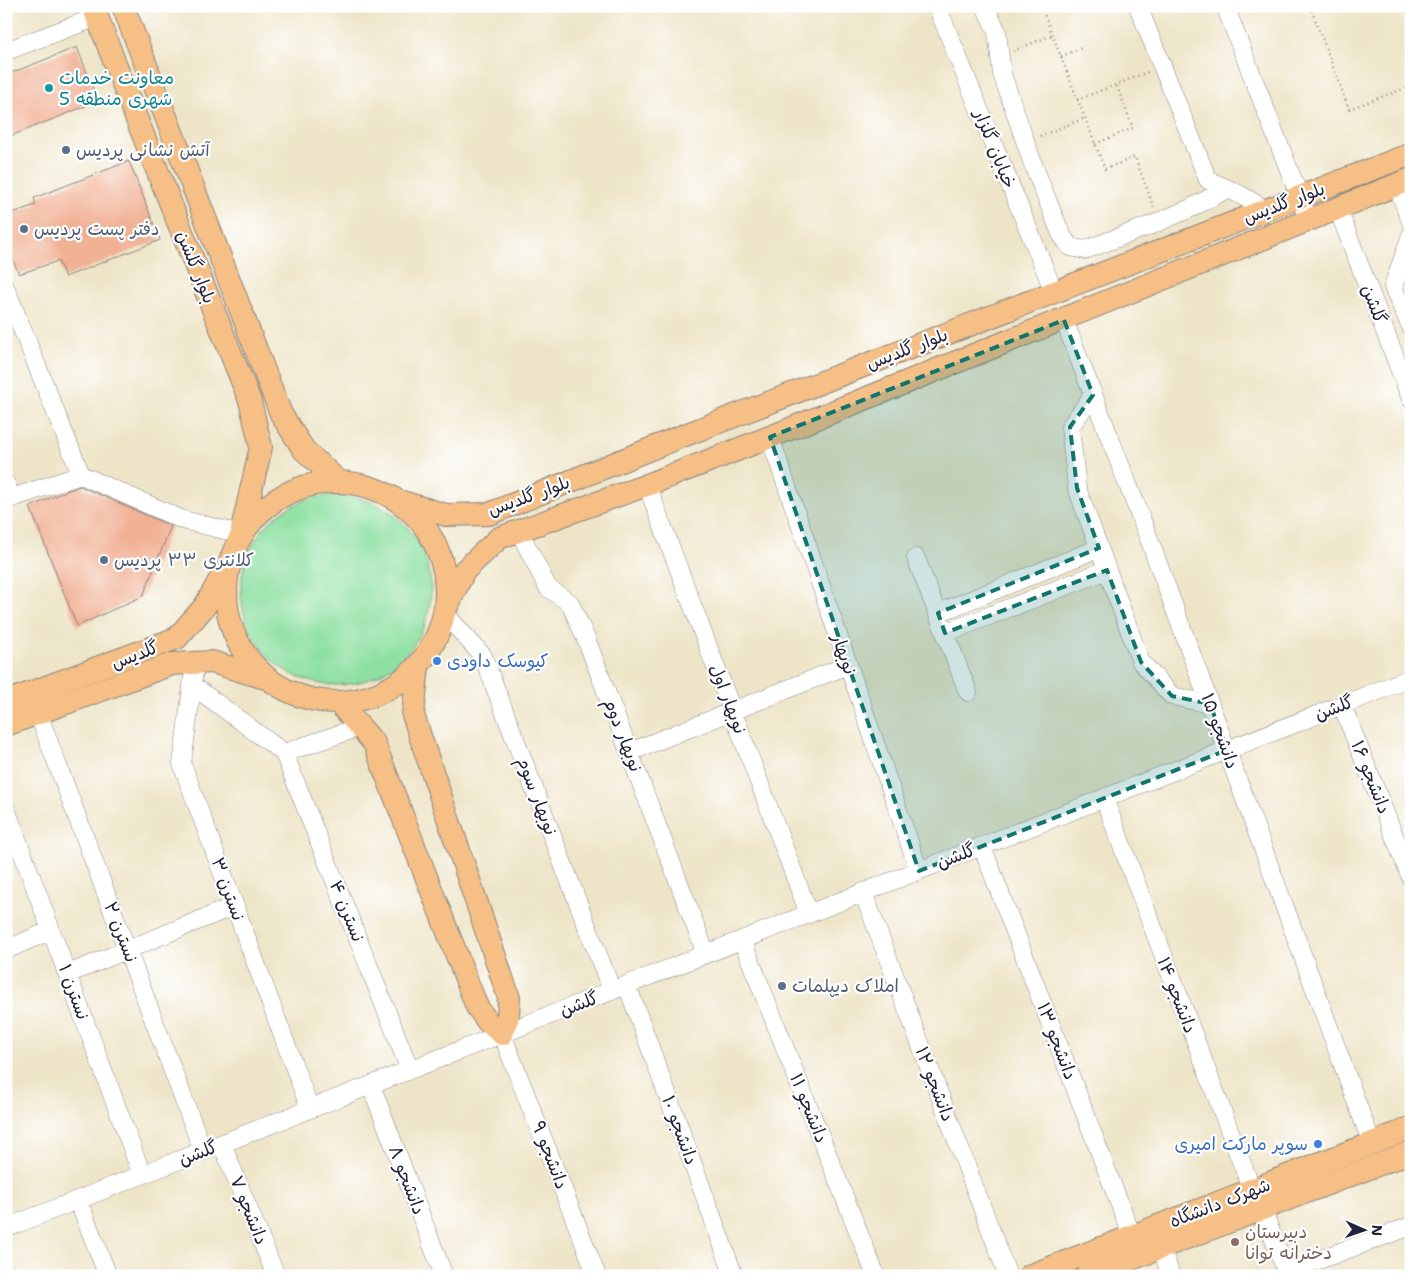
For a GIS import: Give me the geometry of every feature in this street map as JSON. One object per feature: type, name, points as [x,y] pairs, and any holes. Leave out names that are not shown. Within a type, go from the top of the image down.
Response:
[{"type":"main road","name":"بلوار گلشن","points":[[123,6],[281,414],[304,450],[338,481]]},
{"type":"main road","name":"بلوار گلشن","points":[[95,12],[252,410],[261,447],[242,534]]},
{"type":"main road","points":[[133,110],[159,99]]},
{"type":"main road","name":"بلوار گلدیس","points":[[399,502],[446,515],[489,514],[783,397],[1411,154]]},
{"type":"main road","name":"بلوار گلدیس","points":[[444,613],[464,571],[499,538],[647,485],[793,428],[1404,182]]},
{"type":"main road","points":[[1054,292],[1064,320]]},
{"type":"main road","points":[[783,397],[793,428]]},
{"type":"main road","points":[[338,481],[370,487],[399,502],[422,523],[438,551],[445,581],[444,613],[435,641],[418,666],[395,685],[368,698],[339,703],[312,700],[296,695],[265,678],[244,654],[230,626],[225,595],[229,563],[242,534],[260,512],[283,494],[310,484],[338,481]]},
{"type":"main road","name":"گلدیس","points":[[6,702],[177,638],[205,606],[229,563]]},
{"type":"main road","name":"گلدیس","points":[[6,725],[172,664],[212,662],[265,678]]},
{"type":"main road","points":[[339,703],[374,743],[477,1007],[488,1022],[502,1034],[508,1016],[509,998],[412,714],[418,666]]},
{"type":"main road","name":"شهرک دانشگاه","points":[[1087,1276],[1161,1247],[1372,1144],[1411,1128]]},
{"type":"main road","name":"شهرک دانشگاه","points":[[1029,1276],[1052,1272],[1132,1236],[1257,1200],[1411,1152]]},
{"type":"street","name":"خیابان گلزار","points":[[937,6],[1054,292]]},
{"type":"street","points":[[985,6],[997,32],[1002,74],[1048,203],[1061,234],[1070,246],[1085,250],[1160,221],[1226,189]]},
{"type":"street","points":[[1225,6],[1309,221]]},
{"type":"street","points":[[1144,8],[1162,67],[1208,180],[1239,194],[1266,210]]},
{"type":"street","points":[[6,51],[95,12]]},
{"type":"street","points":[[1404,182],[1411,222]]},
{"type":"street","name":"گلشن","points":[[1338,210],[1411,399]]},
{"type":"street","points":[[1411,234],[1393,287],[1411,328]]},
{"type":"street","points":[[6,289],[81,474]]},
{"type":"street","name":"دانشجو ۱۵","points":[[1064,320],[1146,531],[1372,1144]]},
{"type":"street","points":[[1093,395],[1070,427],[1077,488],[1141,662],[1172,696],[1210,704]]},
{"type":"street","name":"نوبهار","points":[[770,437],[919,871]]},
{"type":"street","points":[[8,494],[81,474],[183,520],[242,534]]},
{"type":"street","name":"نوبهار اول","points":[[647,485],[809,914]]},
{"type":"street","name":"نوبهار دوم","points":[[519,531],[548,588],[570,603],[587,641],[706,954]]},
{"type":"street","points":[[938,613],[1099,548]]},
{"type":"street","points":[[916,558],[968,692]]},
{"type":"street","points":[[945,633],[1107,570]]},
{"type":"street","name":"نوبهار سوم","points":[[444,613],[482,656],[620,988]]},
{"type":"street","name":"نسترن ۳","points":[[195,663],[182,764],[310,1109]]},
{"type":"street","points":[[630,752],[848,665]]},
{"type":"street","name":"گلشن","points":[[6,1228],[1411,678]]},
{"type":"street","points":[[192,685],[284,753],[360,727]]},
{"type":"street","name":"دانشجو ۱۶","points":[[1342,705],[1411,878]]},
{"type":"street","name":"نسترن ۲","points":[[38,713],[203,1151]]},
{"type":"street","name":"نسترن ۴","points":[[284,753],[410,1070]]},
{"type":"street","name":"دانشجو ۱۴","points":[[1104,798],[1287,1274]]},
{"type":"street","name":"نسترن ۱","points":[[6,809],[142,1175]]},
{"type":"street","name":"دانشجو ۱۳","points":[[982,846],[1132,1236]]},
{"type":"street","name":"دانشجو ۱۲","points":[[863,892],[1008,1276]]},
{"type":"street","points":[[68,974],[234,906]]},
{"type":"street","points":[[6,950],[51,930]]},
{"type":"street","name":"دانشجو ۱۱","points":[[742,940],[876,1276]]},
{"type":"street","name":"دانشجو ۱۰","points":[[620,988],[734,1276]]},
{"type":"street","name":"دانشجو ۹","points":[[502,1034],[597,1276]]},
{"type":"street","name":"دانشجو ۸","points":[[370,1085],[444,1276]]},
{"type":"street","name":"دانشجو ۷","points":[[222,1144],[276,1276]]},
{"type":"street","points":[[78,1200],[108,1276]]},
{"type":"street","points":[[1287,1274],[1411,1226]]},
{"type":"street","points":[[1161,1247],[1172,1276]]},
{"type":"path","points":[[1041,6],[1105,169],[1135,157],[1160,221]]},
{"type":"path","points":[[1310,6],[1350,109],[1411,86]]},
{"type":"path","points":[[1000,56],[1052,35]]},
{"type":"path","points":[[1061,56],[1082,48]]},
{"type":"path","points":[[1078,100],[1162,67]]},
{"type":"path","points":[[1095,144],[1133,128],[1116,84]]},
{"type":"path","points":[[1026,141],[1085,118]]},
{"type":"highlighted area","points":[[1064,320],[1093,395],[1070,427],[1077,488],[1099,548],[938,613],[945,633],[1107,570],[1141,662],[1172,696],[1210,704],[1227,750],[919,871],[770,437]]},
{"type":"green space","points":[[336,495],[355,497],[372,502],[389,511],[403,523],[415,537],[424,554],[429,571],[431,590],[429,609],[424,626],[415,643],[403,657],[389,669],[372,678],[355,683],[336,685],[317,683],[300,678],[283,669],[269,657],[257,643],[248,626],[243,609],[241,590],[243,571],[248,554],[257,537],[269,523],[283,511],[300,502],[317,497]]},
{"type":"building","name":"معاونت خدمات شهری منطقه 5","points":[[77,47],[98,101],[6,138],[6,75]]},
{"type":"building","points":[[129,161],[160,240],[65,277],[58,261],[19,274],[6,244],[6,215],[36,205],[34,198]]},
{"type":"building","name":"کلانتری ۳۳ پردیس","points":[[80,486],[171,526],[143,596],[77,626],[30,507]]},
{"type":"place","name":"معاونت خدمات شهری منطقه 5","points":[[49,88]]},
{"type":"place","name":"آتش نشانی پردیس","points":[[66,150]]},
{"type":"place","name":"دفتر پست پردیس","points":[[24,229]]},
{"type":"place","name":"کلانتری ۳۳ پردیس","points":[[104,560]]},
{"type":"place","name":"کیوسک داودی","points":[[437,661]]},
{"type":"place","name":"املاک دیپلمات","points":[[782,986]]},
{"type":"place","name":"سوپر مارکت امیری","points":[[1318,1144]]},
{"type":"place","name":"دبیرستان دخترانه توانا","points":[[1235,1242]]}]
